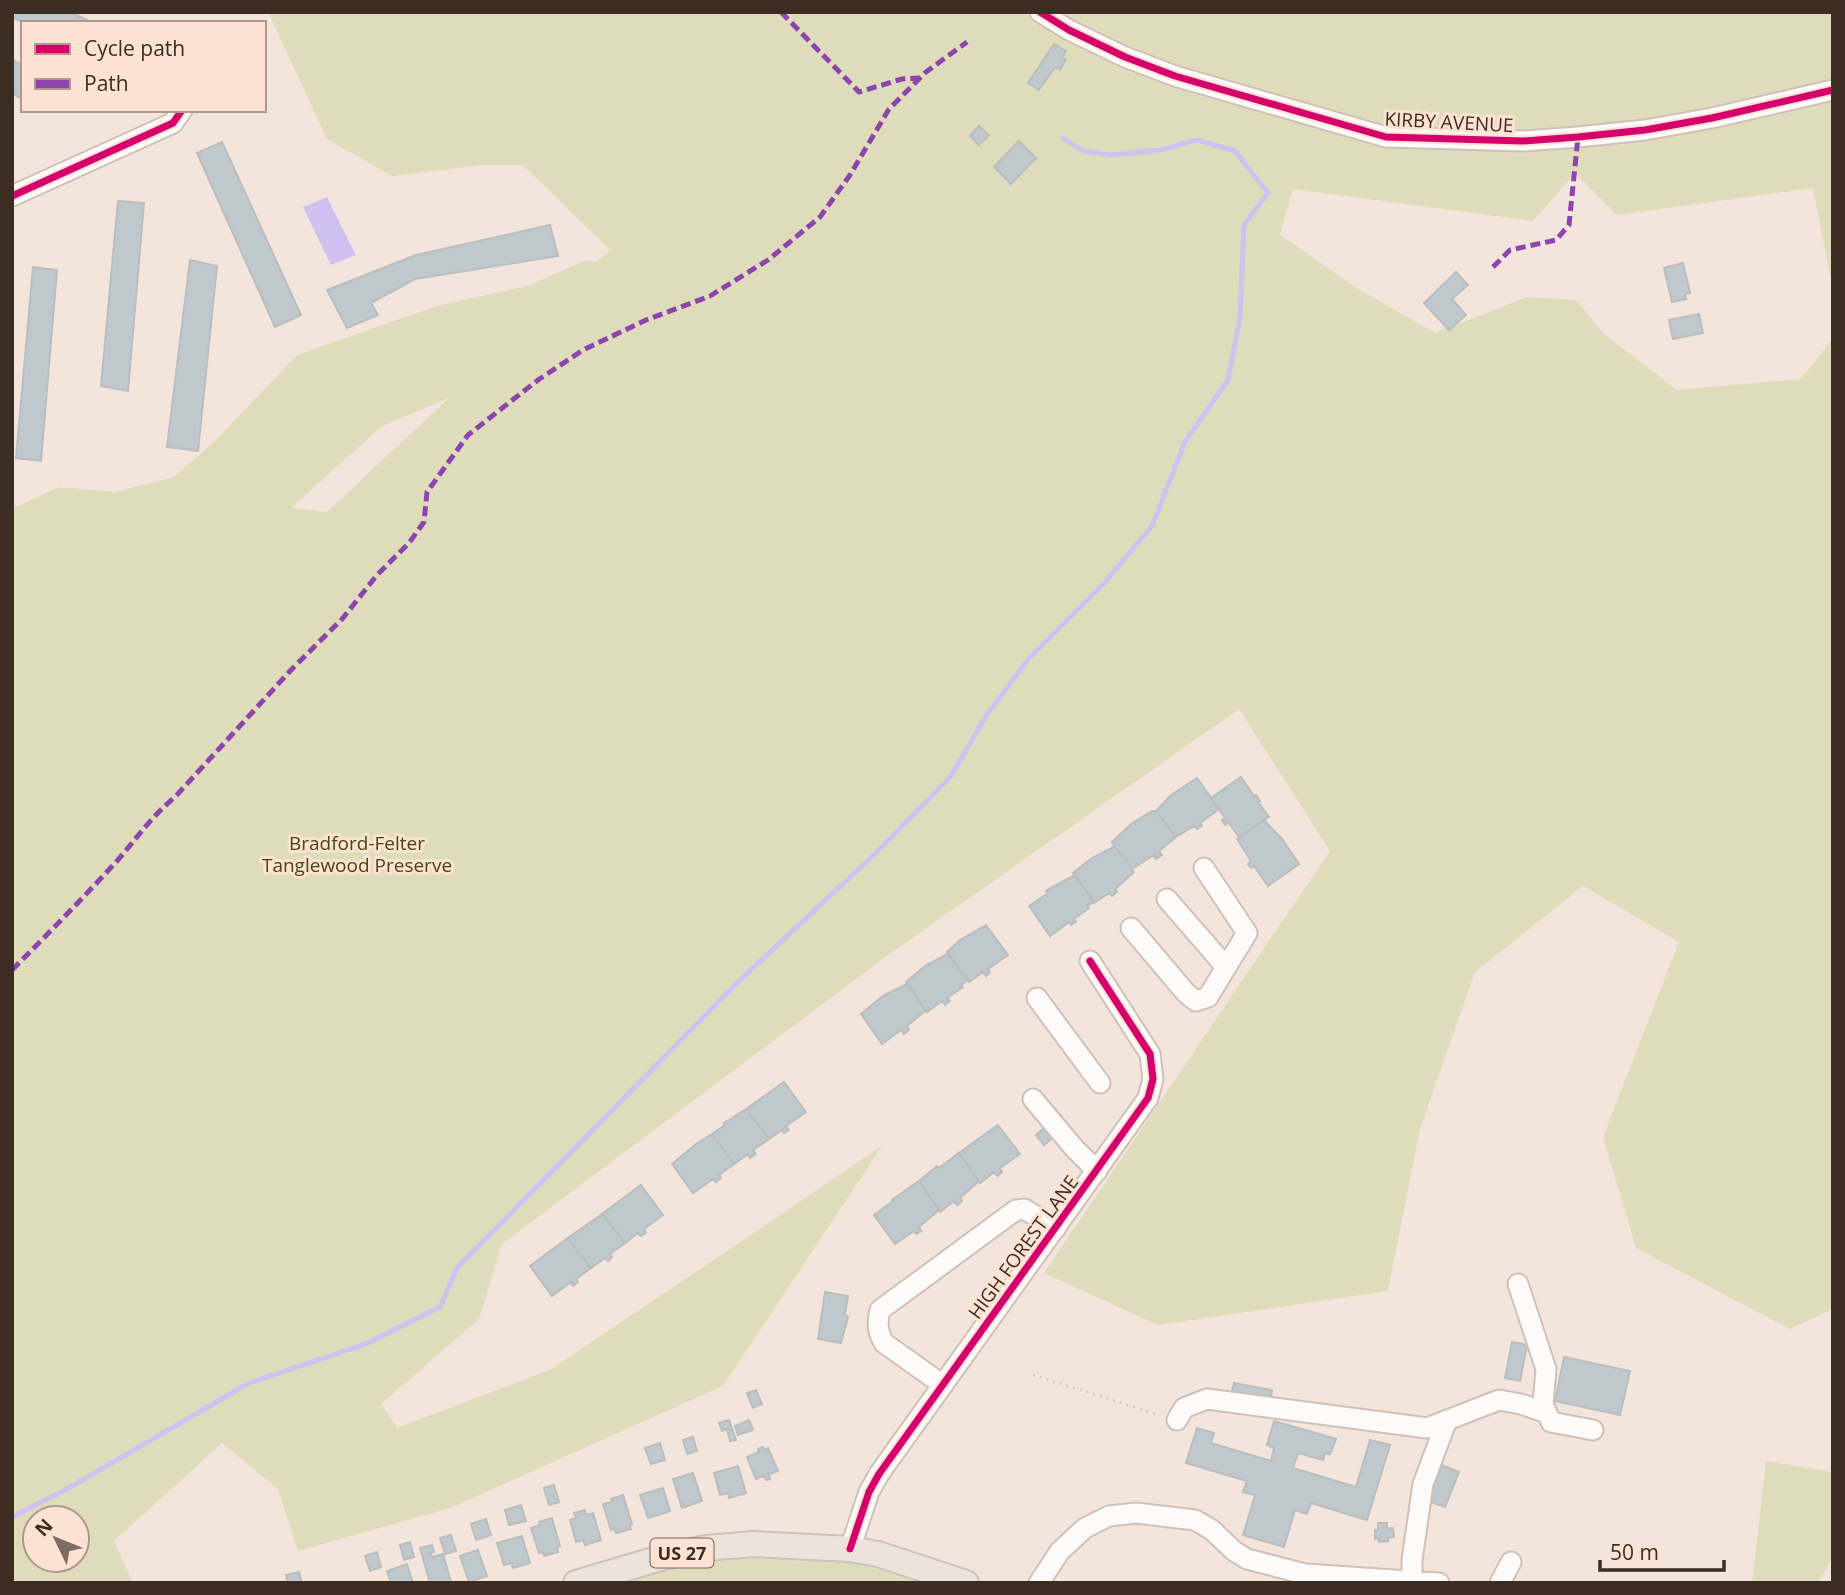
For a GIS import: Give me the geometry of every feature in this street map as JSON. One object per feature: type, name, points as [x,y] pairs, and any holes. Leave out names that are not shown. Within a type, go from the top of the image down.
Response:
[{"type":"main road","name":"US 27","points":[[576,1583],[667,1556],[706,1548],[754,1544],[850,1549],[878,1554],[966,1583]]},
{"type":"street","name":"KIRBY AVENUE","points":[[1040,12],[1102,46],[1175,76],[1386,137],[1496,141],[1578,138],[1712,118],[1833,90]]},
{"type":"street","points":[[12,196],[173,123],[181,112]]},
{"type":"street","points":[[1131,928],[1186,993],[1196,1001],[1208,997],[1247,933],[1204,868]]},
{"type":"street","points":[[1167,899],[1226,967]]},
{"type":"street","name":"HIGH FOREST LANE","points":[[850,1549],[869,1492],[879,1474],[1148,1098],[1153,1079],[1150,1054],[1090,961]]},
{"type":"street","points":[[1037,998],[1100,1083]]},
{"type":"street","points":[[1033,1099],[1097,1171]]},
{"type":"street","points":[[943,1385],[884,1343],[877,1323],[880,1310],[1016,1210],[1024,1209],[1056,1228]]},
{"type":"street","points":[[1518,1284],[1546,1369],[1543,1404],[1550,1422],[1593,1430]]},
{"type":"street","points":[[1177,1420],[1184,1408],[1207,1399],[1427,1427],[1499,1400],[1547,1413]]},
{"type":"street","points":[[1412,1580],[1412,1560],[1423,1484],[1447,1420]]},
{"type":"street","points":[[1039,1583],[1060,1551],[1085,1528],[1109,1516],[1136,1513],[1195,1520],[1212,1530],[1234,1551],[1247,1559],[1305,1574],[1439,1583]]},
{"type":"street","points":[[1500,1583],[1511,1562]]},
{"type":"path","points":[[1033,1375],[1177,1420]]},
{"type":"green space","name":"Bradford-Felter Tanglewood Preserve","points":[[268,12],[1833,12],[1833,291],[1813,188],[1617,215],[1575,173],[1533,221],[1293,189],[1280,235],[1360,290],[1435,333],[1527,297],[1576,300],[1604,334],[1677,390],[1801,379],[1833,338],[1833,1309],[1790,1329],[1636,1248],[1603,1137],[1679,942],[1583,886],[1475,972],[1420,1129],[1388,1291],[1158,1325],[1044,1273],[1330,851],[1239,709],[888,955],[502,1244],[479,1319],[381,1404],[397,1428],[552,1369],[882,1146],[723,1386],[450,1508],[298,1551],[278,1489],[222,1443],[114,1541],[133,1583],[12,1583],[12,509],[59,487],[115,492],[174,477],[218,438],[297,355],[440,305],[528,286],[586,260],[597,262],[610,250],[523,165],[483,165],[392,176],[327,139]],"holes":[[[449,398],[327,512],[291,508],[382,426]]]},
{"type":"green space","points":[[1766,1461],[1833,1472],[1833,1556],[1818,1583],[1752,1583]]},
{"type":"green space","points":[[791,1545],[966,1583],[576,1583]]},
{"type":"shaded area","points":[[327,197],[356,255],[331,265],[303,207]]},
{"type":"building","points":[[12,12],[71,12],[89,21],[21,22],[12,17]]},
{"type":"building","points":[[1054,44],[1066,51],[1062,58],[1066,60],[1060,70],[1055,67],[1039,90],[1028,83]]},
{"type":"building","points":[[12,59],[21,65],[21,99],[12,93]]},
{"type":"building","points":[[979,126],[989,135],[979,145],[970,136]]},
{"type":"building","points":[[1019,141],[1036,158],[1011,184],[994,167]]},
{"type":"building","points":[[222,142],[301,315],[275,327],[197,153]]},
{"type":"building","points":[[118,201],[144,203],[128,391],[101,386]]},
{"type":"building","points":[[550,225],[558,256],[415,279],[371,303],[378,315],[347,328],[327,290],[416,255]]},
{"type":"building","points":[[190,260],[217,266],[198,451],[167,447]]},
{"type":"building","points":[[1683,263],[1690,293],[1685,294],[1686,299],[1672,302],[1664,268]]},
{"type":"building","points":[[33,267],[57,270],[41,461],[16,458]]},
{"type":"building","points":[[1456,272],[1468,285],[1452,299],[1466,315],[1449,330],[1424,303]]},
{"type":"building","points":[[1699,314],[1703,333],[1673,339],[1669,320]]},
{"type":"building","points":[[1241,777],[1269,817],[1239,837],[1229,823],[1225,825],[1222,820],[1225,818],[1211,798]]},
{"type":"building","points":[[1197,778],[1219,809],[1200,823],[1202,826],[1197,829],[1194,826],[1176,837],[1156,811],[1171,795]]},
{"type":"building","points":[[1156,811],[1176,837],[1159,851],[1162,855],[1156,859],[1154,855],[1132,869],[1112,842],[1131,824]]},
{"type":"building","points":[[1264,820],[1282,839],[1299,864],[1268,886],[1254,866],[1251,868],[1248,864],[1251,861],[1237,839]]},
{"type":"building","points":[[1115,846],[1134,872],[1115,889],[1117,892],[1112,896],[1109,893],[1094,903],[1073,873],[1092,858]]},
{"type":"building","points":[[1075,875],[1093,902],[1074,919],[1076,922],[1071,925],[1069,922],[1050,936],[1029,906],[1048,893],[1046,891]]},
{"type":"building","points":[[986,925],[1008,955],[988,969],[990,972],[986,976],[983,972],[969,982],[947,952],[960,940]]},
{"type":"building","points":[[947,954],[968,980],[947,998],[950,1001],[945,1005],[942,1001],[927,1012],[906,982],[925,966]]},
{"type":"building","points":[[907,984],[926,1010],[907,1026],[909,1030],[904,1034],[901,1030],[882,1044],[861,1014],[884,995]]},
{"type":"building","points":[[784,1082],[806,1112],[786,1126],[789,1130],[784,1133],[782,1130],[769,1139],[746,1109]]},
{"type":"building","points":[[746,1109],[769,1139],[753,1150],[756,1154],[750,1158],[748,1154],[734,1164],[712,1134]]},
{"type":"building","points":[[998,1125],[1020,1154],[1000,1168],[1002,1172],[997,1176],[994,1172],[980,1183],[959,1153]]},
{"type":"building","points":[[1046,1126],[1055,1136],[1044,1145],[1036,1135]]},
{"type":"building","points":[[712,1134],[734,1164],[719,1175],[721,1178],[716,1182],[713,1179],[693,1193],[672,1164]]},
{"type":"building","points":[[959,1153],[979,1181],[960,1198],[962,1201],[957,1205],[954,1201],[940,1212],[919,1181]]},
{"type":"building","points":[[919,1181],[939,1210],[919,1227],[921,1231],[916,1234],[914,1231],[895,1244],[874,1215]]},
{"type":"building","points":[[641,1185],[663,1215],[644,1229],[646,1233],[641,1236],[638,1233],[625,1243],[602,1214]]},
{"type":"building","points":[[602,1214],[625,1243],[610,1254],[612,1257],[608,1261],[605,1258],[591,1268],[568,1238]]},
{"type":"building","points":[[568,1238],[591,1268],[576,1279],[578,1282],[573,1286],[571,1282],[552,1296],[530,1266]]},
{"type":"building","points":[[825,1292],[848,1296],[845,1314],[848,1317],[841,1343],[818,1339]]},
{"type":"building","points":[[1512,1342],[1527,1345],[1520,1381],[1505,1378]]},
{"type":"building","points":[[1564,1357],[1630,1371],[1620,1415],[1555,1401]]},
{"type":"building","points":[[1234,1383],[1272,1390],[1270,1403],[1231,1395]]},
{"type":"building","points":[[756,1390],[762,1404],[753,1408],[747,1393]]},
{"type":"building","points":[[729,1420],[736,1440],[730,1441],[727,1429],[722,1431],[719,1423]]},
{"type":"building","points":[[749,1420],[753,1430],[738,1435],[735,1426]]},
{"type":"building","points":[[1274,1421],[1336,1439],[1330,1454],[1325,1453],[1323,1460],[1298,1453],[1293,1468],[1356,1487],[1370,1440],[1390,1445],[1367,1520],[1311,1503],[1307,1514],[1295,1510],[1284,1547],[1243,1535],[1255,1495],[1243,1492],[1247,1481],[1186,1463],[1197,1428],[1214,1433],[1211,1443],[1271,1461],[1274,1448],[1267,1445]]},
{"type":"building","points":[[693,1437],[697,1451],[687,1454],[683,1440]]},
{"type":"building","points":[[660,1443],[665,1460],[651,1464],[645,1448]]},
{"type":"building","points":[[763,1447],[765,1450],[768,1448],[778,1471],[769,1474],[770,1479],[766,1480],[764,1476],[756,1479],[747,1457],[759,1452],[758,1449]]},
{"type":"building","points":[[1442,1465],[1459,1472],[1445,1507],[1428,1501]]},
{"type":"building","points":[[738,1466],[746,1493],[729,1498],[728,1493],[720,1495],[714,1473]]},
{"type":"building","points":[[693,1473],[702,1501],[682,1508],[673,1479]]},
{"type":"building","points":[[554,1485],[559,1502],[549,1505],[544,1488]]},
{"type":"building","points":[[663,1488],[670,1511],[648,1518],[640,1495]]},
{"type":"building","points":[[623,1495],[632,1524],[629,1525],[631,1529],[616,1533],[614,1529],[611,1530],[603,1504]]},
{"type":"building","points":[[521,1505],[526,1521],[509,1525],[505,1510]]},
{"type":"building","points":[[585,1510],[586,1515],[593,1513],[601,1540],[585,1545],[583,1540],[576,1542],[570,1520],[576,1518],[574,1513]]},
{"type":"building","points":[[552,1518],[560,1546],[557,1547],[558,1552],[544,1556],[543,1552],[539,1553],[531,1528]]},
{"type":"building","points":[[486,1519],[491,1535],[476,1540],[471,1524]]},
{"type":"building","points":[[1378,1523],[1387,1523],[1387,1529],[1393,1528],[1394,1537],[1379,1542],[1378,1538],[1375,1539]]},
{"type":"building","points":[[451,1535],[456,1551],[445,1554],[440,1538]]},
{"type":"building","points":[[522,1536],[530,1563],[513,1568],[511,1563],[504,1565],[497,1543]]},
{"type":"building","points":[[410,1542],[414,1557],[404,1560],[400,1545]]},
{"type":"building","points":[[432,1545],[432,1557],[443,1554],[451,1582],[430,1583],[420,1548]]},
{"type":"building","points":[[478,1550],[487,1576],[469,1582],[460,1556]]},
{"type":"building","points":[[377,1552],[381,1567],[370,1571],[365,1556]]},
{"type":"building","points":[[407,1564],[413,1583],[391,1583],[387,1571]]},
{"type":"building","points":[[299,1572],[302,1583],[288,1583],[286,1575]]},
{"type":"waterway","points":[[12,1517],[67,1489],[249,1383],[366,1344],[440,1307],[457,1268],[739,981],[877,852],[951,776],[986,716],[1030,657],[1105,582],[1152,526],[1185,442],[1228,380],[1240,318],[1244,225],[1268,193],[1235,151],[1197,140],[1161,150],[1111,155],[1083,151],[1063,138]]},
{"type":"marked path","points":[[781,12],[859,92],[902,79],[920,78]]},
{"type":"marked path","points":[[12,970],[104,875],[291,670],[343,618],[377,575],[409,543],[424,522],[427,492],[468,435],[538,380],[583,350],[646,320],[710,296],[768,260],[820,217],[850,175],[889,109],[926,72],[967,42]]},
{"type":"marked path","points":[[1493,267],[1510,250],[1556,240],[1569,225],[1578,137]]},
{"type":"cycle path","points":[[1040,12],[1069,30],[1125,57],[1175,76],[1386,137],[1523,141],[1645,130],[1712,118],[1833,90]]},
{"type":"cycle path","points":[[12,196],[173,123],[181,112]]},
{"type":"cycle path","points":[[850,1549],[869,1492],[879,1474],[1148,1098],[1153,1079],[1150,1054],[1090,961]]}]
